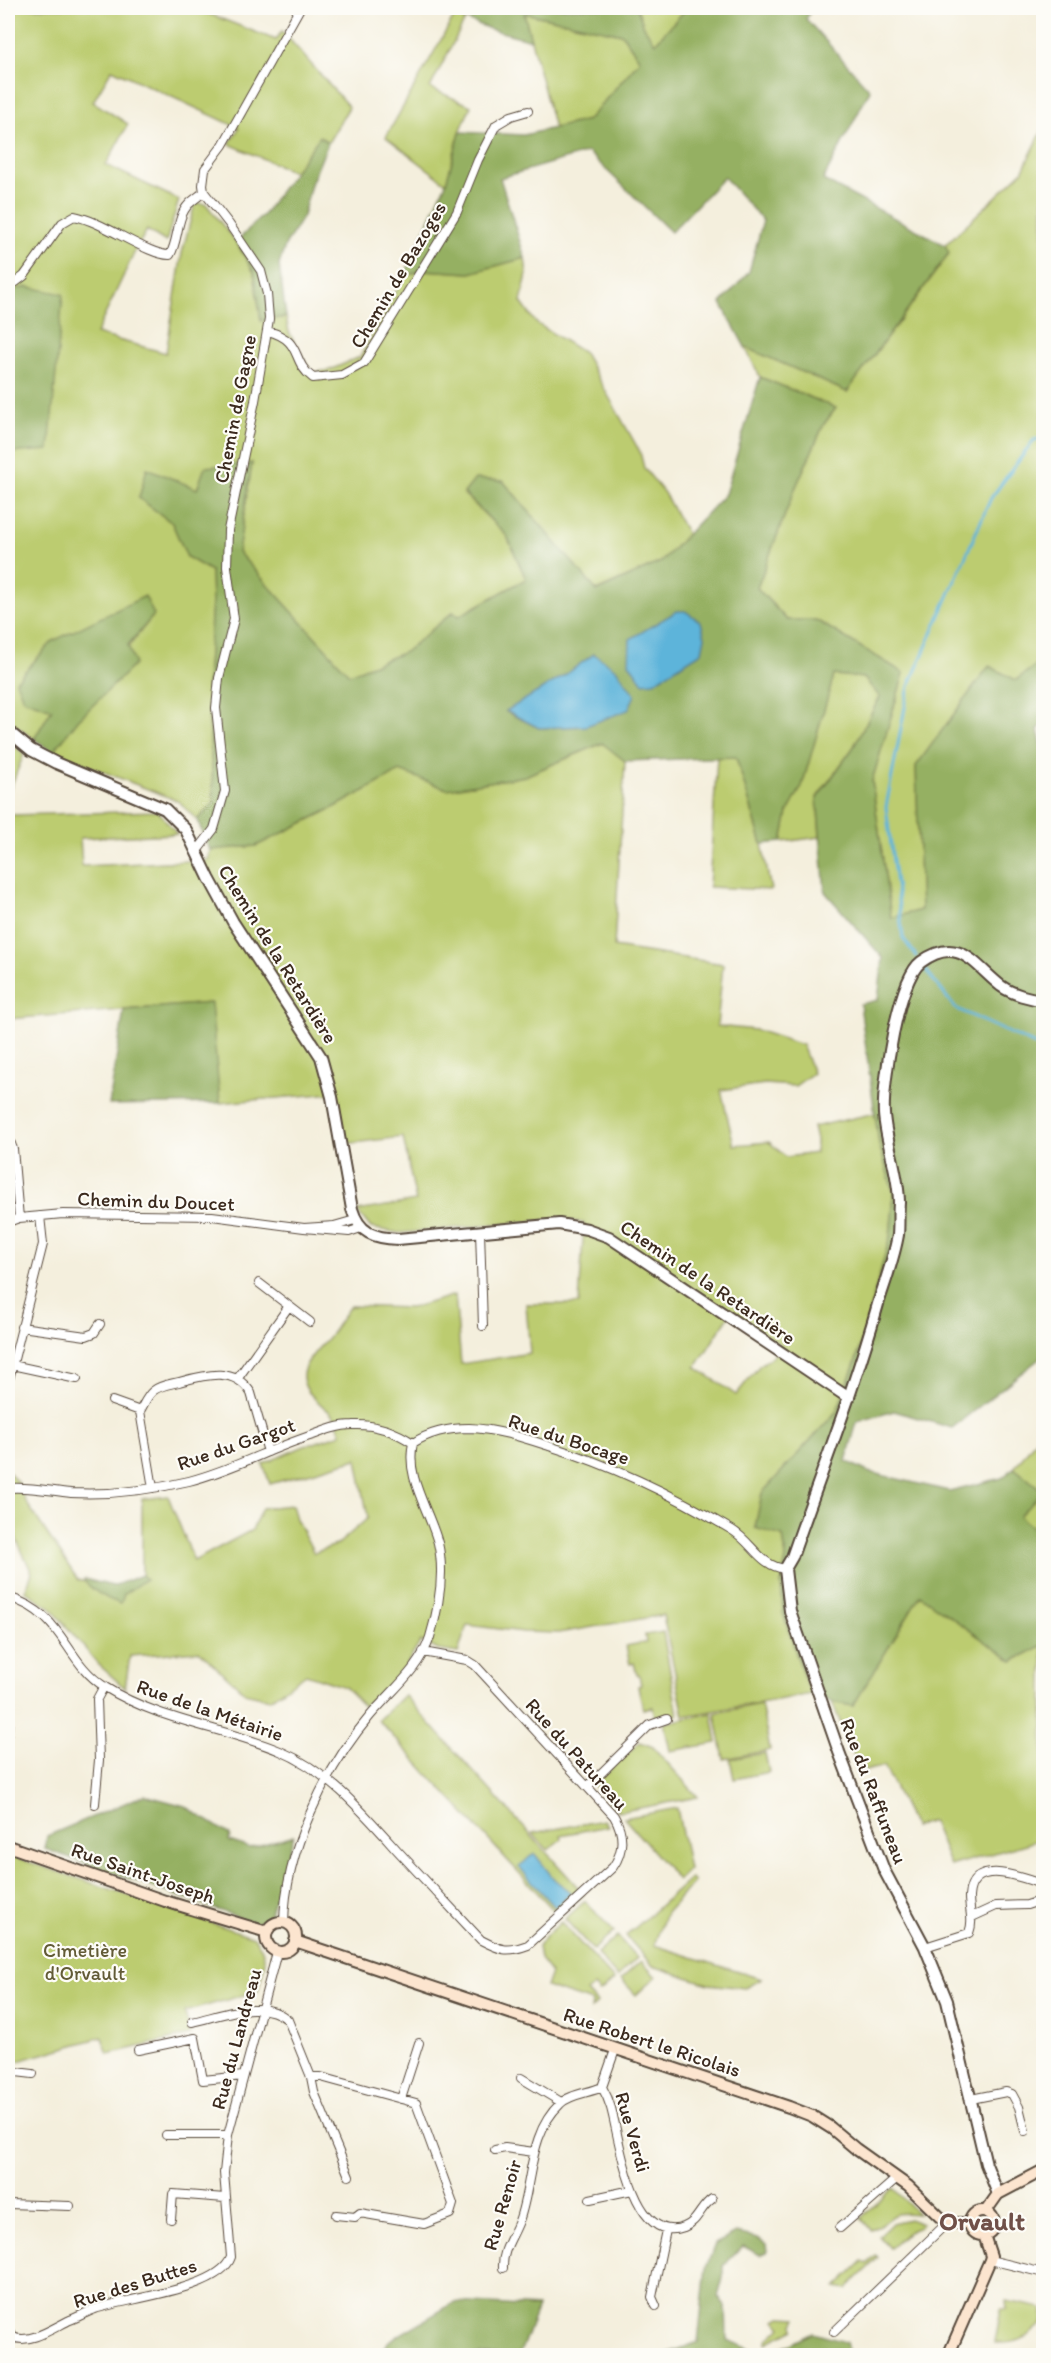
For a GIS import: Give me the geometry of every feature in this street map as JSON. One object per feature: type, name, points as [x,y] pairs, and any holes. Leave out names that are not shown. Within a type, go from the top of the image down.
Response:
[{"type":"main road","name":"Rue Saint-Joseph","points":[[8,1846],[267,1932]]},
{"type":"main road","points":[[284,1923],[294,1930],[296,1941],[288,1950],[277,1952],[268,1944],[267,1932],[274,1924],[284,1923]]},
{"type":"main road","name":"Rue Robert le Ricolais","points":[[296,1941],[812,2116],[897,2178],[948,2222]]},
{"type":"main road","points":[[969,2223],[974,2213],[986,2211],[998,2194],[1044,2170]]},
{"type":"main road","points":[[969,2223],[974,2233],[984,2235],[989,2233],[994,2226],[993,2217],[986,2211]]},
{"type":"main road","points":[[948,2222],[969,2223]]},
{"type":"main road","points":[[948,2355],[990,2260],[991,2256],[984,2235]]},
{"type":"street","points":[[8,284],[24,276],[62,223],[74,216],[96,221],[157,253],[170,255],[176,245],[179,225],[187,206],[204,192],[205,169],[223,145],[300,8]]},
{"type":"street","name":"Chemin de Bazoges","points":[[268,331],[284,336],[290,342],[306,373],[313,378],[342,375],[364,363],[457,212],[478,160],[496,125],[511,116],[528,111]]},
{"type":"street","name":"Chemin de Gagne","points":[[197,851],[214,829],[225,791],[216,708],[219,678],[234,619],[227,567],[228,530],[268,331],[267,294],[261,270],[204,192]]},
{"type":"street","name":"Chemin de la Retardière","points":[[8,730],[31,750],[56,763],[165,809],[186,830],[208,878],[233,922],[282,998],[317,1046],[332,1097],[358,1224],[376,1237],[398,1239],[560,1224],[587,1229],[609,1237],[849,1398]]},
{"type":"street","points":[[785,1569],[792,1557],[866,1348],[898,1235],[899,1200],[887,1134],[884,1102],[902,995],[910,975],[919,963],[931,957],[955,951],[974,960],[1002,987],[1016,994],[1044,999]]},
{"type":"street","points":[[8,1136],[12,1149],[19,1218]]},
{"type":"street","name":"Chemin du Doucet","points":[[8,1222],[19,1218],[63,1214],[212,1216],[304,1228],[358,1224]]},
{"type":"street","points":[[8,1383],[43,1244],[40,1216]]},
{"type":"street","points":[[480,1231],[483,1326]]},
{"type":"street","points":[[259,1284],[310,1322]]},
{"type":"street","points":[[238,1378],[289,1306]]},
{"type":"street","points":[[21,1327],[86,1336],[94,1333],[100,1324]]},
{"type":"street","points":[[12,1365],[77,1379]]},
{"type":"street","points":[[153,1488],[140,1411],[153,1391],[161,1387],[210,1374],[238,1378],[251,1392],[268,1452]]},
{"type":"street","points":[[112,1401],[140,1411]]},
{"type":"street","name":"Rue du Gargot","points":[[8,1488],[72,1493],[153,1488],[190,1480],[324,1431],[352,1425],[388,1430],[413,1443]]},
{"type":"street","name":"Rue du Bocage","points":[[413,1443],[425,1435],[469,1428],[520,1437],[584,1457],[644,1482],[703,1512],[738,1533],[766,1563],[775,1568],[785,1569]]},
{"type":"street","points":[[284,1923],[287,1889],[297,1851],[327,1781],[357,1732],[397,1688],[423,1652],[435,1618],[441,1563],[438,1542],[411,1469],[413,1443]]},
{"type":"street","name":"Rue du Raffuneau","points":[[785,1569],[790,1611],[854,1791],[884,1870],[925,1947],[947,2001],[986,2164],[998,2194]]},
{"type":"street","name":"Rue de la Métairie","points":[[8,1597],[24,1602],[46,1618],[82,1664],[104,1686],[135,1703],[158,1712],[281,1751],[305,1764],[327,1781]]},
{"type":"street","name":"Rue du Patureau","points":[[327,1781],[343,1792],[481,1940],[498,1949],[513,1951],[528,1945],[620,1858],[622,1847],[618,1822],[475,1665],[467,1660],[423,1652]]},
{"type":"street","points":[[8,1732],[9,1686]]},
{"type":"street","points":[[95,1804],[99,1760],[97,1699],[104,1686]]},
{"type":"street","points":[[587,1787],[650,1725],[667,1719]]},
{"type":"street","points":[[925,1947],[969,1934],[972,1917],[969,1895],[971,1887],[980,1876],[996,1872],[1004,1873],[1044,1886],[1036,1902],[1027,1905],[996,1906],[972,1917]]},
{"type":"street","name":"Rue du Landreau","points":[[228,2265],[231,2257],[224,2173],[228,2135],[277,1952]]},
{"type":"street","points":[[192,2022],[261,2009],[280,2013],[288,2020],[311,2077],[314,2092],[349,2176]]},
{"type":"street","points":[[138,2050],[195,2038],[203,2080],[243,2076]]},
{"type":"street","points":[[400,2099],[419,2043]]},
{"type":"street","name":"Rue Verdi","points":[[615,2050],[602,2087],[610,2105],[632,2190],[647,2216],[666,2230]]},
{"type":"street","points":[[8,2074],[33,2073]]},
{"type":"street","points":[[311,2077],[321,2077],[416,2103],[453,2204],[450,2214],[424,2224],[360,2213],[355,2217],[336,2215]]},
{"type":"street","points":[[521,2078],[561,2102],[602,2087]]},
{"type":"street","points":[[971,2099],[1006,2092],[1012,2094],[1019,2108],[1025,2131]]},
{"type":"street","name":"Rue Renoir","points":[[503,2268],[502,2257],[520,2220],[534,2152],[546,2123],[561,2102]]},
{"type":"street","name":"Rue du Landreau","points":[[166,2135],[228,2135]]},
{"type":"street","name":"Rue Renoir","points":[[495,2150],[505,2148],[534,2152]]},
{"type":"street","points":[[840,2228],[897,2178]]},
{"type":"street","name":"Rue Verdi","points":[[590,2199],[632,2190]]},
{"type":"street","points":[[171,2219],[173,2194],[225,2198]]},
{"type":"street","points":[[656,2306],[652,2297],[666,2230],[685,2227],[693,2222],[706,2203],[712,2199]]},
{"type":"street","points":[[8,2204],[70,2206]]},
{"type":"street","points":[[834,2332],[948,2222]]},
{"type":"street","points":[[990,2260],[1044,2273]]},
{"type":"street","name":"Rue des Buttes","points":[[8,2328],[9,2333],[17,2339],[28,2339],[95,2309],[185,2288],[217,2273],[228,2265]]},
{"type":"green space","points":[[8,8],[194,8],[276,40],[282,31],[349,107],[328,143],[320,137],[294,172],[229,144],[239,128],[112,69],[93,102],[128,124],[106,165],[179,200],[166,242],[147,230],[96,334],[166,353],[182,253],[195,203],[206,204],[236,242],[254,272],[261,321],[286,317],[289,332],[311,373],[330,370],[360,357],[404,276],[424,270],[470,273],[525,258],[527,274],[521,302],[536,323],[584,353],[640,452],[644,468],[664,493],[687,534],[661,562],[596,591],[503,481],[464,494],[507,536],[526,579],[459,616],[453,612],[406,652],[349,675],[238,552],[252,463],[198,489],[139,498],[172,523],[187,557],[211,571],[212,601],[207,687],[214,803],[197,820],[178,801],[53,752],[154,615],[52,709],[34,739],[8,720]]},
{"type":"green space","points":[[459,8],[637,8],[644,27],[655,43],[687,8],[812,8],[806,19],[870,90],[823,180],[945,245],[949,253],[847,392],[745,347],[721,303],[749,272],[763,221],[724,177],[671,232],[588,152],[500,178],[525,258],[470,273],[424,270],[404,276],[446,183],[460,132],[524,135],[588,120],[640,60],[622,34],[524,13],[531,40],[490,29],[455,15]]},
{"type":"green space","points":[[637,8],[687,8],[655,43],[644,27]]},
{"type":"green space","points":[[524,13],[622,34],[640,60],[588,120],[554,128]]},
{"type":"green space","points":[[455,15],[465,20],[430,88],[471,106],[460,132],[446,183],[386,137]]},
{"type":"green space","points":[[1043,129],[1043,660],[1016,680],[916,766],[921,910],[891,918],[872,781],[904,673],[816,620],[787,620],[757,588],[794,491],[824,424],[836,408],[760,377],[745,347],[847,392],[949,254],[945,245],[1022,172]]},
{"type":"green space","points":[[320,136],[328,143],[311,184],[303,216],[285,246],[279,265],[286,317],[261,321],[254,272],[236,242],[264,214]]},
{"type":"green space","points":[[28,287],[63,294],[49,450],[8,453],[8,290]]},
{"type":"green space","points":[[760,377],[836,408],[824,424],[794,491],[757,588],[787,620],[816,620],[904,673],[872,781],[891,918],[921,910],[916,766],[989,666],[1016,680],[1043,660],[1043,723],[1038,730],[1044,755],[1043,1356],[952,1428],[894,1411],[857,1422],[846,1461],[868,1472],[949,1491],[1002,1478],[1014,1468],[1043,1491],[1019,1516],[1043,1536],[1043,1645],[1013,1661],[920,1595],[853,1706],[832,1702],[812,1694],[804,1678],[783,1613],[781,1584],[786,1558],[783,1536],[755,1528],[762,1493],[837,1411],[856,1361],[890,1237],[894,1194],[879,1144],[860,1004],[878,1000],[883,958],[825,892],[817,798],[853,748],[880,697],[864,678],[834,675],[802,786],[788,812],[782,842],[762,844],[736,757],[625,761],[602,743],[525,776],[447,789],[400,771],[337,806],[256,846],[210,850],[197,820],[214,803],[207,687],[212,601],[211,571],[187,557],[172,523],[139,498],[147,468],[197,489],[205,467],[252,463],[238,552],[349,674],[405,652],[453,612],[459,616],[526,579],[507,536],[464,493],[475,479],[503,481],[597,591],[661,562],[725,494]],"holes":[[[594,654],[586,726],[539,728],[506,712]]]},
{"type":"green space","points":[[145,596],[154,615],[128,645],[135,664],[78,720],[53,752],[34,739],[52,709],[23,699],[16,681],[53,641]]},
{"type":"green space","points":[[834,674],[864,678],[880,697],[853,748],[817,797],[820,837],[782,842],[788,812],[802,786]]},
{"type":"green space","points":[[8,741],[24,754],[8,794]]},
{"type":"green space","points":[[603,743],[625,761],[614,947],[723,964],[717,1026],[756,1030],[802,1045],[813,1073],[795,1086],[765,1084],[721,1090],[734,1145],[769,1142],[786,1157],[816,1153],[813,1127],[876,1113],[879,1144],[894,1194],[890,1237],[856,1361],[837,1411],[762,1493],[755,1528],[783,1536],[804,1678],[812,1694],[684,1716],[663,1615],[558,1633],[524,1632],[467,1625],[458,1653],[438,1650],[421,1641],[400,1675],[364,1706],[345,1687],[306,1674],[270,1699],[245,1693],[199,1651],[130,1656],[125,1688],[98,1664],[50,1607],[25,1591],[32,1573],[8,1521],[8,1471],[18,1483],[26,1502],[78,1580],[113,1589],[142,1578],[142,1499],[168,1496],[194,1561],[252,1530],[262,1508],[292,1505],[296,1519],[314,1553],[338,1544],[368,1518],[357,1459],[270,1484],[263,1464],[302,1447],[341,1434],[334,1417],[307,1390],[303,1374],[309,1360],[350,1306],[411,1308],[455,1295],[461,1364],[530,1353],[526,1304],[579,1304],[584,1223],[561,1219],[399,1233],[371,1228],[357,1211],[416,1201],[403,1137],[345,1144],[334,1093],[220,1103],[210,1003],[8,1019],[8,813],[12,815],[158,811],[177,834],[80,838],[82,866],[208,860],[210,850],[256,846],[337,806],[400,771],[447,789],[525,776]],"holes":[[[732,1311],[780,1345],[774,1355],[759,1366],[736,1395],[696,1367]]]},
{"type":"green space","points":[[717,757],[736,757],[762,844],[771,890],[709,887]]},
{"type":"green space","points":[[211,1003],[220,1103],[109,1105],[124,1010]]},
{"type":"green space","points":[[1043,1430],[1043,1491],[1014,1468]]},
{"type":"green space","points":[[1043,1492],[1043,1536],[1018,1516]]},
{"type":"green space","points":[[142,1575],[146,1579],[124,1594],[121,1604],[101,1595],[84,1581],[84,1579],[113,1586]]},
{"type":"green space","points":[[920,1595],[1013,1661],[1043,1645],[1043,1839],[950,1866],[932,1821],[914,1827],[884,1766],[861,1772],[832,1702],[853,1706]]},
{"type":"green space","points":[[663,1632],[678,1715],[655,1718],[653,1707],[643,1709],[638,1686],[641,1685],[639,1675],[637,1675],[634,1663],[630,1664],[626,1646],[646,1642],[645,1635]]},
{"type":"green space","points":[[404,1695],[584,1894],[559,1916],[378,1720]]},
{"type":"green space","points":[[761,1704],[770,1750],[724,1759],[715,1713]]},
{"type":"green space","points":[[712,1713],[717,1743],[670,1751],[664,1723]]},
{"type":"green space","points":[[640,1742],[653,1747],[698,1797],[619,1812],[594,1785]]},
{"type":"green space","points":[[765,1753],[769,1772],[734,1779],[730,1759]]},
{"type":"green space","points":[[144,1795],[185,1806],[230,1835],[229,1841],[250,1848],[294,1835],[269,1916],[255,1923],[45,1849],[47,1836]]},
{"type":"green space","points":[[677,1808],[689,1869],[678,1880],[624,1818]]},
{"type":"green space","points":[[604,1820],[608,1826],[561,1835],[562,1839],[548,1850],[532,1833]]},
{"type":"green space","name":"Cimetière d'Orvault","points":[[8,1855],[254,1937],[262,1949],[265,1961],[258,1991],[185,2012],[190,2035],[108,2054],[102,2037],[8,2064]]},
{"type":"green space","points":[[690,1879],[694,1882],[666,1913],[654,1945],[761,1979],[745,1988],[708,1984],[653,1966],[626,1936]]},
{"type":"green space","points":[[585,1901],[614,1932],[593,1950],[565,1919]]},
{"type":"green space","points":[[561,1922],[614,1980],[600,1992],[594,1986],[587,1992],[597,2003],[591,2009],[592,2002],[546,1987],[551,1973],[540,1959],[538,1947]]},
{"type":"green space","points":[[617,1936],[637,1958],[617,1977],[597,1954]]},
{"type":"green space","points":[[641,1961],[656,1977],[636,1995],[621,1979]]},
{"type":"green space","points":[[893,2188],[918,2214],[900,2213],[871,2230],[861,2218]]},
{"type":"green space","points":[[909,2219],[921,2224],[920,2227],[909,2231],[890,2248],[879,2236],[892,2223]]},
{"type":"green space","points":[[736,2233],[758,2238],[766,2244],[767,2252],[760,2255],[743,2246],[723,2266],[723,2278],[718,2297],[726,2306],[727,2340],[765,2355],[663,2355],[698,2342],[706,2268],[715,2244]]},
{"type":"green space","points":[[876,2256],[878,2258],[846,2289],[836,2287],[863,2261],[867,2264]]},
{"type":"green space","points":[[1006,2301],[1043,2308],[1043,2323],[1022,2339],[1010,2343],[995,2343],[1001,2309],[1007,2309]]},
{"type":"green space","points":[[455,2302],[538,2307],[519,2355],[378,2355],[389,2341]]},
{"type":"green space","points":[[781,2317],[797,2318],[794,2329],[767,2343],[767,2340],[782,2327],[776,2320]]},
{"type":"green space","points":[[813,2333],[846,2342],[849,2355],[770,2355]]},
{"type":"water","points":[[677,611],[685,611],[701,622],[705,637],[702,652],[654,682],[643,683],[629,663],[630,639]]},
{"type":"water","points":[[594,654],[616,669],[635,695],[628,710],[586,726],[539,728],[506,711],[562,677]]},
{"type":"water","points":[[534,1853],[554,1879],[571,1893],[555,1907],[519,1867]]},
{"type":"waterway","points":[[916,956],[903,938],[886,807],[909,686],[991,498],[1034,440],[1044,438]]},
{"type":"waterway","points":[[925,969],[955,1008],[1044,1049]]},
{"type":"district","name":"Orvault","points":[[982,2221]]}]
